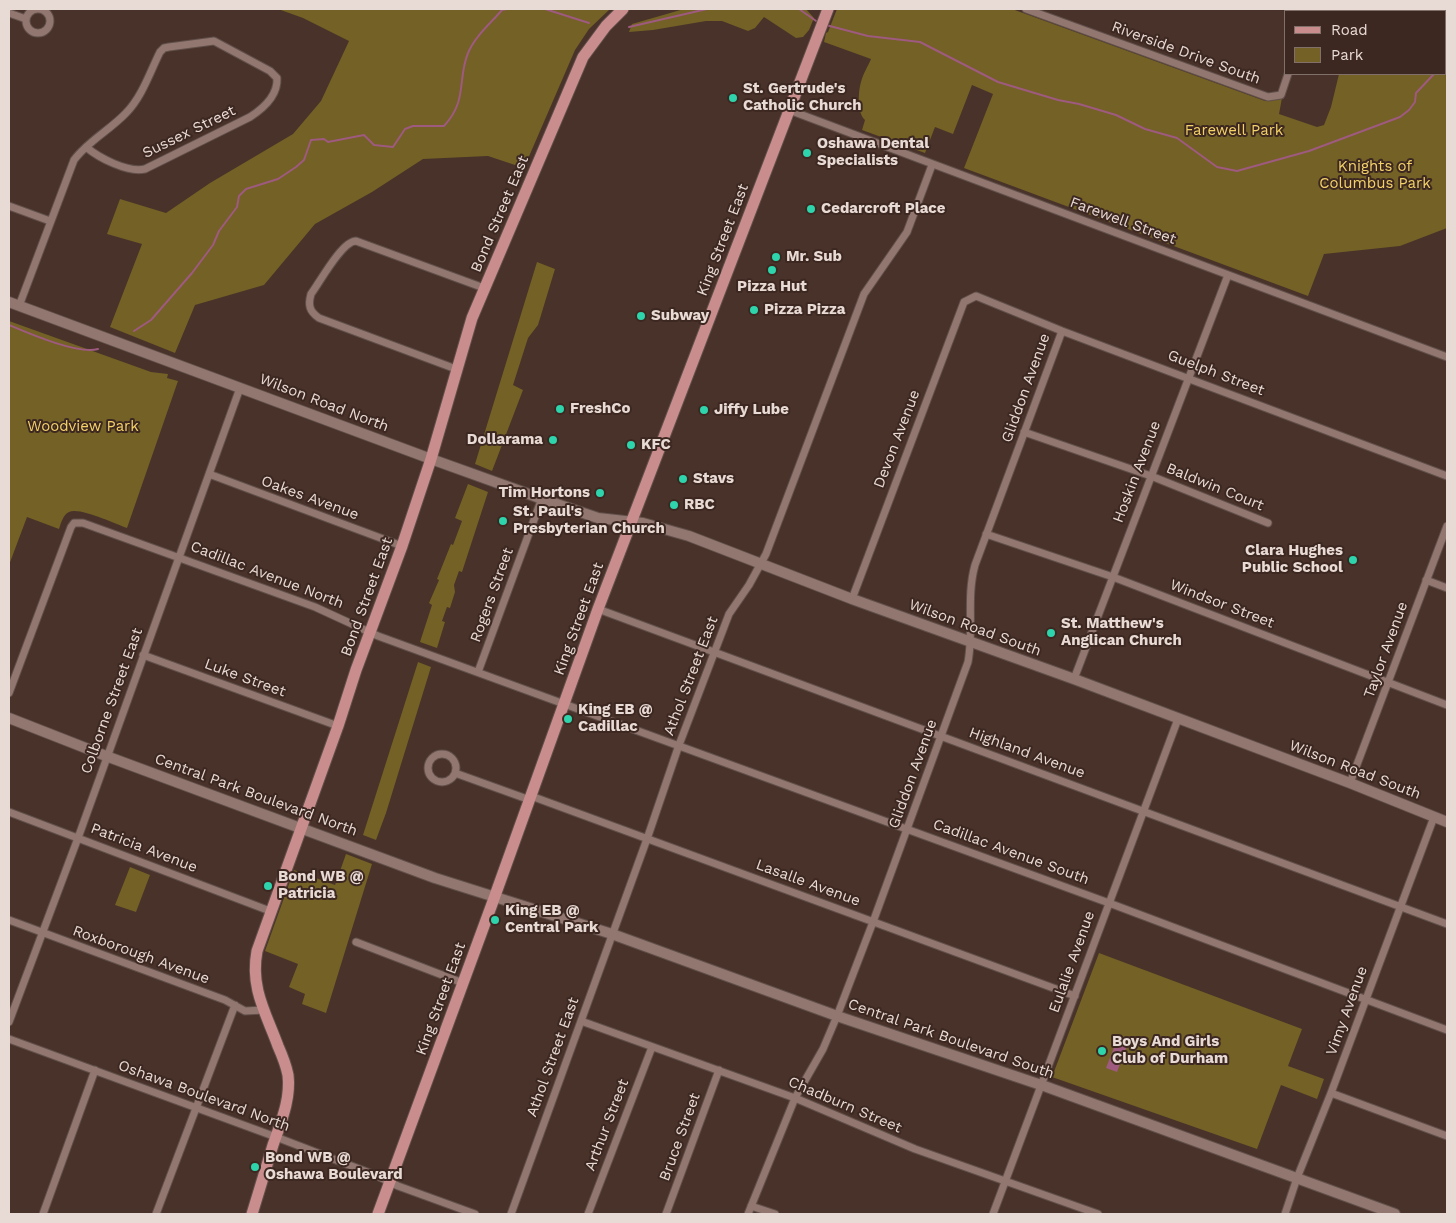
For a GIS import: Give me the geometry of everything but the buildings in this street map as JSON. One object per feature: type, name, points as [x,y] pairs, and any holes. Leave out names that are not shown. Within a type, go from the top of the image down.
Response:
[{"type":"main road","name":"Bond Street East","points":[[252,1214],[288,1097],[285,1062],[255,984],[257,951],[402,546],[431,459],[472,318],[583,57],[595,38],[623,9]]},
{"type":"main road","name":"King Street East","points":[[378,1214],[598,609],[827,11]]},
{"type":"main road","name":"Wilson Road North","points":[[14,304],[431,459],[598,518],[631,521]]},
{"type":"main road","name":"Wilson Road South","points":[[631,521],[679,532],[852,599],[1074,679],[1350,783],[1447,822]]},
{"type":"main road","name":"Central Park Boulevard North","points":[[9,718],[106,756],[301,826],[435,878],[495,896]]},
{"type":"main road","name":"Central Park Boulevard South","points":[[495,896],[612,934],[837,1016],[1040,1085],[1395,1214]]},
{"type":"street","name":"Riverside Drive South","points":[[1026,9],[1268,98],[1281,95],[1288,75]]},
{"type":"street","points":[[9,13],[26,19]]},
{"type":"street","name":"Sussex Street","points":[[214,41],[270,71],[277,78],[274,93],[261,110],[145,169],[131,170],[95,156],[86,147],[126,114],[133,105],[160,52],[164,48],[214,41]]},
{"type":"street","name":"Farewell Street","points":[[789,110],[1447,357]]},
{"type":"street","points":[[14,304],[74,160],[86,147]]},
{"type":"street","name":"Athol Street East","points":[[511,1214],[714,652],[733,606],[750,585],[766,554],[864,294],[907,232],[932,165]]},
{"type":"street","points":[[9,206],[50,221]]},
{"type":"street","points":[[456,369],[319,318],[310,310],[311,294],[343,246],[352,241],[484,288]]},
{"type":"street","name":"Hoskin Avenue","points":[[1074,679],[1228,275]]},
{"type":"street","name":"Guelph Street","points":[[976,296],[1062,331],[1447,476]]},
{"type":"street","name":"Devon Avenue","points":[[852,599],[964,302],[976,296]]},
{"type":"street","name":"Gliddon Avenue","points":[[748,1214],[795,1098],[823,1050],[837,1016],[908,829],[968,662],[971,578],[1062,331]]},
{"type":"street","name":"Colborne Street East","points":[[9,1022],[78,838],[240,388]]},
{"type":"street","name":"Baldwin Court","points":[[1024,432],[1150,476],[1268,523]]},
{"type":"street","name":"Oakes Avenue","points":[[209,474],[402,546]]},
{"type":"street","name":"Rogers Street","points":[[478,672],[542,498]]},
{"type":"street","name":"Cadillac Avenue North","points":[[9,693],[71,527],[74,523],[79,522],[315,607],[370,631],[564,704]]},
{"type":"street","name":"Taylor Avenue","points":[[1350,783],[1447,526]]},
{"type":"street","name":"Windsor Street","points":[[986,534],[1113,577],[1447,705]]},
{"type":"street","points":[[1426,580],[1447,588]]},
{"type":"street","name":"Highland Avenue","points":[[598,609],[1447,924]]},
{"type":"street","name":"Luke Street","points":[[143,655],[338,726]]},
{"type":"street","name":"Cadillac Avenue South","points":[[564,704],[1109,903],[1447,1030]]},
{"type":"street","name":"Eulalie Avenue","points":[[993,1214],[1178,719]]},
{"type":"street","name":"Lasalle Avenue","points":[[455,773],[648,839],[1075,996]]},
{"type":"street","name":"Patricia Avenue","points":[[9,812],[270,911]]},
{"type":"street","name":"Vimy Avenue","points":[[1285,1214],[1434,817]]},
{"type":"street","name":"Roxborough Avenue","points":[[9,920],[225,1000],[245,1010],[264,1010]]},
{"type":"street","points":[[356,942],[463,983]]},
{"type":"street","points":[[156,1214],[236,1006]]},
{"type":"street","name":"Chadburn Street","points":[[581,1022],[795,1098],[915,1149],[1098,1214]]},
{"type":"street","name":"Oshawa Boulevard North","points":[[9,1039],[276,1137],[475,1214]]},
{"type":"street","name":"Arthur Street","points":[[588,1214],[652,1046]]},
{"type":"street","points":[[43,1214],[95,1070]]},
{"type":"street","name":"Bruce Street","points":[[666,1214],[719,1070]]},
{"type":"street","points":[[1331,1093],[1447,1136]]},
{"type":"street","points":[[751,1206],[776,1214]]},
{"type":"green space","points":[[278,9],[610,9],[589,29],[575,50],[524,168],[488,156],[423,159],[372,192],[315,224],[264,285],[195,305],[175,353],[110,327],[142,244],[107,234],[120,199],[166,213],[210,183],[293,134],[321,101],[349,41],[303,18]]},
{"type":"green space","points":[[684,9],[806,9],[814,18],[809,30],[803,37],[796,38],[764,17],[755,28],[748,31],[722,21],[706,21],[629,32],[632,24]]},
{"type":"green space","name":"Knights of Columbus Park","points":[[837,9],[1012,9],[1265,101],[1282,98],[1279,114],[1317,127],[1324,125],[1331,107],[1339,75],[1446,75],[1446,10],[1434,10],[1447,9],[1447,228],[1400,246],[1324,254],[1308,296],[964,168],[993,94],[972,85],[953,134],[935,127],[925,153],[862,130],[865,120],[859,108],[859,91],[871,59],[824,42]]},
{"type":"green space","points":[[537,262],[555,269],[538,325],[528,338],[513,385],[523,390],[492,471],[475,464]]},
{"type":"green space","name":"Woodview Park","points":[[9,321],[151,372],[168,374],[167,378],[178,381],[127,528],[98,517],[74,511],[65,515],[59,529],[27,517],[9,565]]},
{"type":"green space","points":[[468,484],[488,492],[462,572],[459,571],[454,585],[455,592],[450,608],[447,607],[442,621],[445,622],[437,648],[420,642],[432,605],[429,603],[439,580],[437,579],[462,521],[455,518]]},
{"type":"green space","points":[[418,662],[431,667],[376,840],[363,835]]},
{"type":"green space","points":[[346,854],[372,864],[326,1013],[302,1004],[305,994],[289,987],[298,964],[265,951],[294,870],[335,885]]},
{"type":"green space","points":[[130,867],[150,875],[136,912],[115,905]]},
{"type":"green space","points":[[1099,953],[1302,1029],[1288,1066],[1324,1079],[1317,1099],[1281,1085],[1257,1149],[1052,1077]]},
{"type":"shaded area","points":[[1116,1042],[1127,1046],[1117,1072],[1106,1068]]},
{"type":"waterway","points":[[134,331],[151,320],[192,273],[213,245],[219,231],[237,207],[239,196],[246,189],[278,179],[296,167],[304,160],[311,140],[324,139],[328,142],[364,135],[374,145],[393,147],[405,129],[413,126],[444,126],[451,117],[459,99],[465,63],[471,47],[479,35],[502,10],[507,9]]},
{"type":"waterway","points":[[545,9],[589,23]]},
{"type":"waterway","points":[[629,27],[707,9]]},
{"type":"waterway","points":[[799,9],[819,23]]},
{"type":"waterway","points":[[826,25],[868,36],[920,42],[998,82],[1116,115],[1145,129],[1177,138],[1217,167],[1237,171],[1309,151],[1400,117],[1409,110],[1415,102],[1416,93],[1433,75]]},
{"type":"waterway","points":[[9,325],[66,346],[78,349],[98,349]]},
{"type":"place","name":"St. Gertrude's Catholic Church","points":[[733,98]]},
{"type":"place","name":"Oshawa Dental Specialists","points":[[807,153]]},
{"type":"place","name":"Cedarcroft Place","points":[[811,209]]},
{"type":"place","name":"Mr. Sub","points":[[776,257]]},
{"type":"place","name":"Pizza Hut","points":[[772,270]]},
{"type":"place","name":"Pizza Pizza","points":[[754,310]]},
{"type":"place","name":"Subway","points":[[641,316]]},
{"type":"place","name":"FreshCo","points":[[560,409]]},
{"type":"place","name":"Jiffy Lube","points":[[704,410]]},
{"type":"place","name":"Dollarama","points":[[553,440]]},
{"type":"place","name":"KFC","points":[[631,445]]},
{"type":"place","name":"Stavs","points":[[683,479]]},
{"type":"place","name":"Tim Hortons","points":[[600,493]]},
{"type":"place","name":"RBC","points":[[674,505]]},
{"type":"place","name":"St. Paul's Presbyterian Church","points":[[503,521]]},
{"type":"place","name":"Clara Hughes Public School","points":[[1353,560]]},
{"type":"place","name":"St. Matthew's Anglican Church","points":[[1051,633]]},
{"type":"place","name":"King EB @ Cadillac","points":[[568,719]]},
{"type":"place","name":"Bond WB @ Patricia","points":[[268,886]]},
{"type":"place","name":"King EB @ Central Park","points":[[495,920]]},
{"type":"place","name":"Boys And Girls Club of Durham","points":[[1102,1051]]},
{"type":"place","name":"Bond WB @ Oshawa Boulevard","points":[[255,1167]]},
{"type":"park label","name":"Farewell Park","points":[[1234,131]]}]
